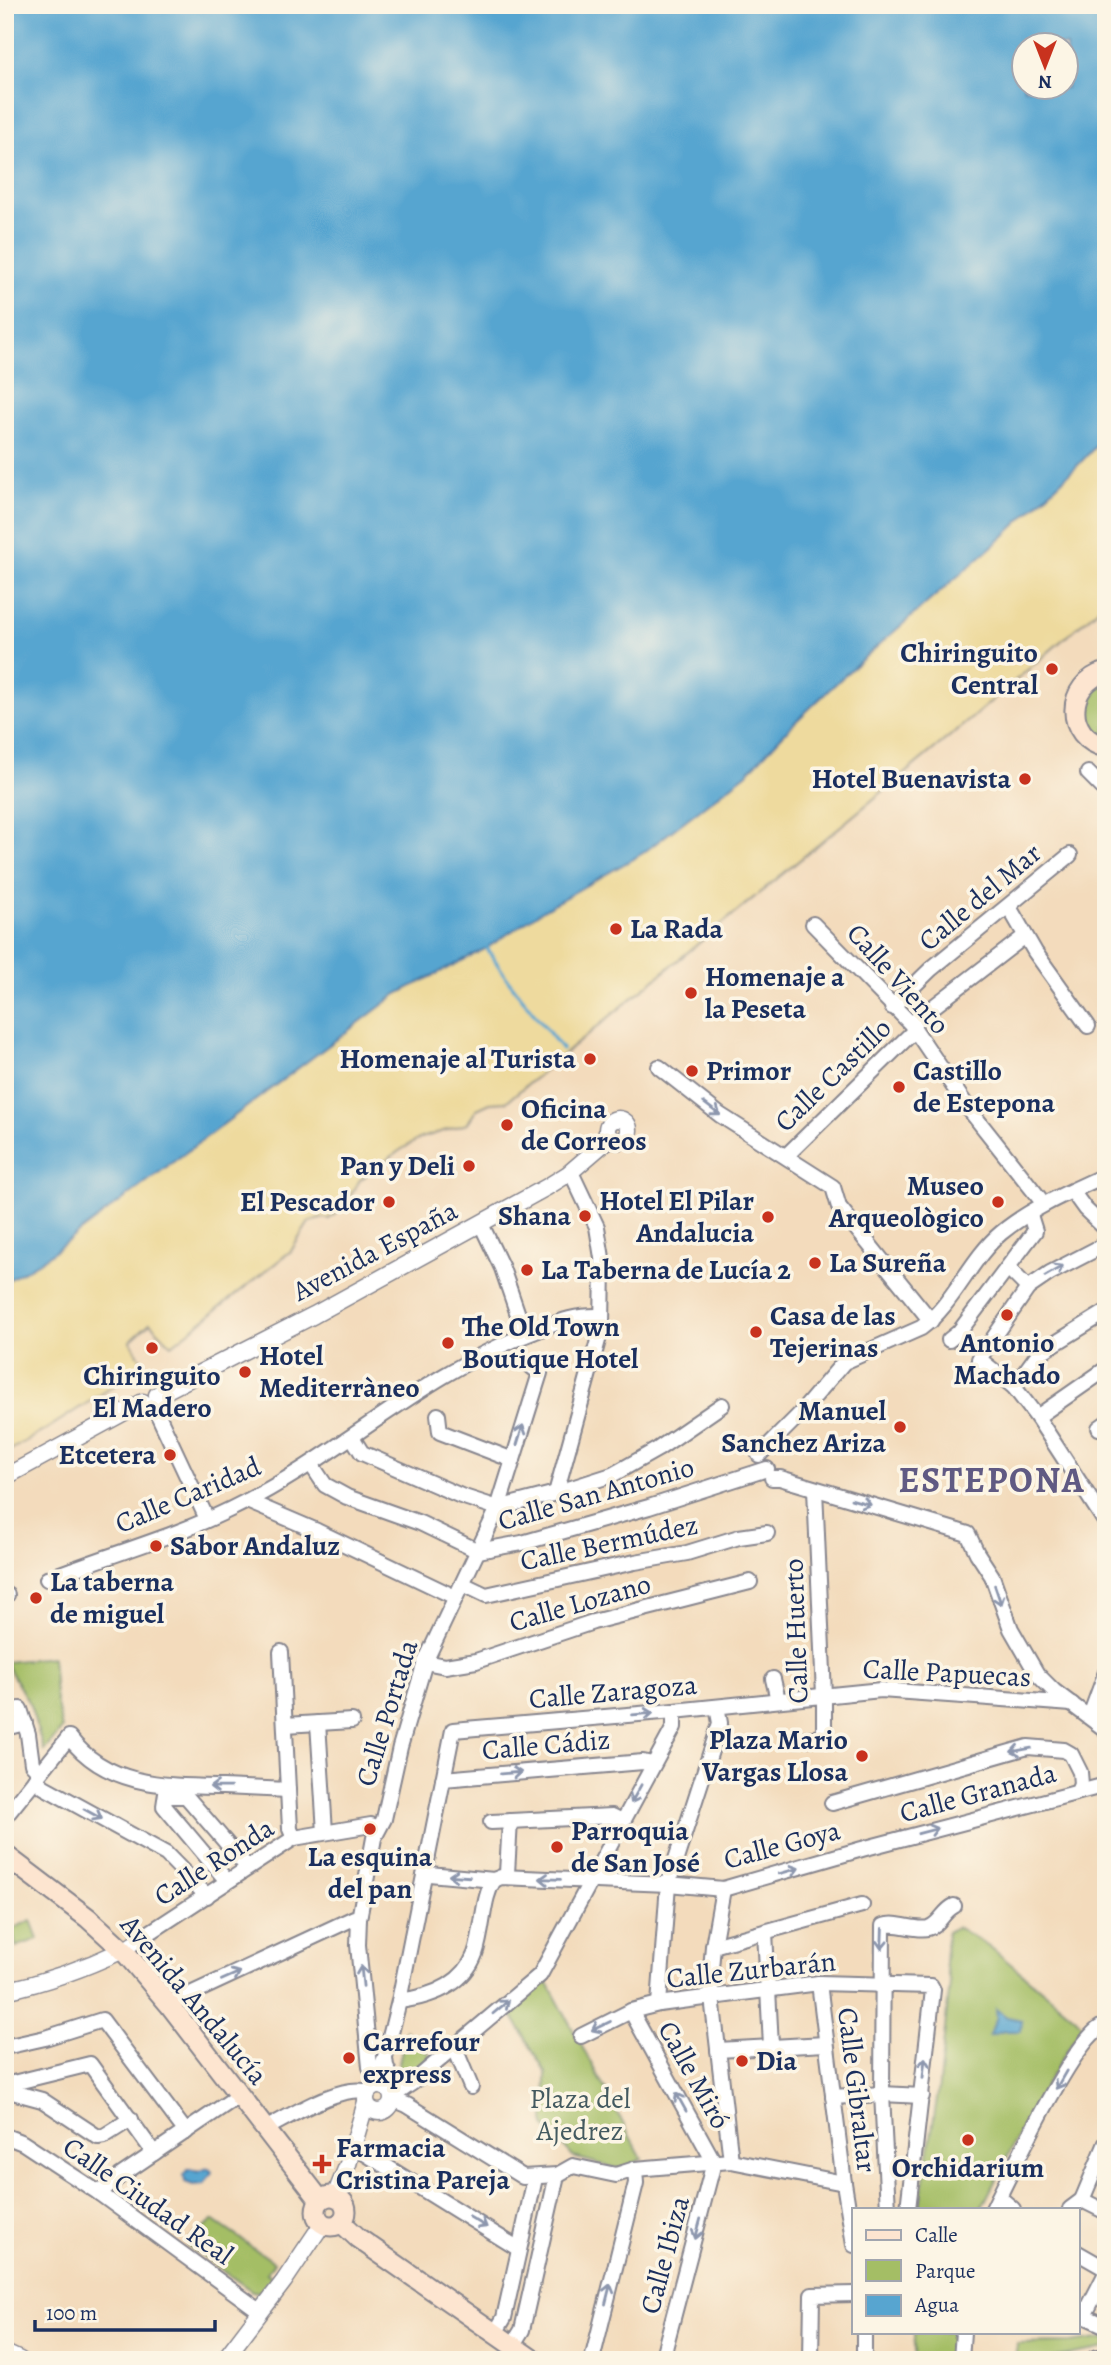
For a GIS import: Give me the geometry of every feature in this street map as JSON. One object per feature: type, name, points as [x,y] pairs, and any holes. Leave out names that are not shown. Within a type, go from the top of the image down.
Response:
[{"type":"main road","points":[[1106,672],[1093,677],[1083,686],[1076,697],[1074,709],[1085,736],[1106,747]]},
{"type":"main road","name":"Avenida Andalucía","points":[[5,1855],[88,1918],[123,1950],[169,2004],[265,2129],[328,2198]]},
{"type":"main road","points":[[332,2223],[346,2210],[343,2201],[328,2198],[316,2212],[332,2223],[358,2238],[533,2360]]},
{"type":"main road","points":[[1096,2360],[1106,2358]]},
{"type":"street","points":[[1088,773],[1106,791]]},
{"type":"street","name":"Calle del Mar","points":[[892,1007],[931,969],[1070,855]]},
{"type":"street","points":[[1009,906],[1025,936],[1088,1026]]},
{"type":"street","name":"Calle Viento","points":[[813,924],[913,1027],[968,1108],[1044,1204]]},
{"type":"street","name":"Calle Castillo","points":[[786,1156],[913,1027],[1025,936]]},
{"type":"street","points":[[659,1067],[720,1115],[833,1186],[839,1207],[931,1321]]},
{"type":"street","name":"Avenida España","points":[[5,1477],[481,1224],[571,1171],[610,1138]]},
{"type":"street","points":[[556,1493],[602,1326],[603,1264],[597,1227],[571,1171]]},
{"type":"street","points":[[759,1455],[799,1415],[844,1362],[931,1321],[972,1266],[1001,1233],[1044,1204],[1106,1175]]},
{"type":"street","points":[[1072,1191],[1085,1209],[1106,1229]]},
{"type":"street","points":[[949,1340],[959,1332],[1035,1231],[1030,1215]]},
{"type":"street","points":[[481,1224],[502,1268],[525,1335]]},
{"type":"street","points":[[1106,1244],[1050,1273],[1028,1288],[979,1359],[1014,1387],[1037,1417],[1106,1523]]},
{"type":"street","points":[[1008,1268],[1028,1288]]},
{"type":"street","points":[[1014,1387],[1038,1354],[1106,1312]]},
{"type":"street","name":"Calle Caridad","points":[[47,1579],[207,1520],[247,1501],[311,1464],[459,1365],[525,1335],[579,1315],[602,1316]]},
{"type":"street","name":"Calle Portada","points":[[379,2094],[370,2067],[358,1945],[359,1919],[374,1838],[384,1819],[400,1747],[425,1662],[498,1508],[540,1373],[532,1367]]},
{"type":"street","points":[[1037,1417],[1106,1369]]},
{"type":"street","points":[[151,1401],[207,1520]]},
{"type":"street","points":[[352,1437],[362,1453],[461,1496],[498,1508],[612,1475],[657,1450],[722,1405]]},
{"type":"street","points":[[438,1415],[440,1432],[513,1460]]},
{"type":"street","points":[[311,1464],[325,1485],[347,1497],[421,1523],[478,1551]]},
{"type":"street","name":"Calle San Antonio","points":[[478,1551],[522,1543],[769,1473],[815,1489]]},
{"type":"street","points":[[815,1489],[968,1534],[992,1576],[1019,1646],[1037,1674],[1106,1730]]},
{"type":"street","name":"Calle Huerto","points":[[791,1740],[824,1737],[815,1489]]},
{"type":"street","name":"Calle Bermúdez","points":[[247,1501],[459,1590],[486,1595],[661,1556],[687,1553],[739,1537],[767,1533]]},
{"type":"street","name":"Calle Lozano","points":[[425,1662],[445,1666],[476,1661],[593,1622],[750,1583]]},
{"type":"street","points":[[281,1652],[290,1829],[294,1838]]},
{"type":"street","points":[[1090,1716],[1106,1672]]},
{"type":"street","points":[[773,1679],[778,1700]]},
{"type":"street","name":"Calle Papuecas","points":[[778,1700],[881,1690],[1072,1704]]},
{"type":"street","name":"Calle Zaragoza","points":[[443,1779],[453,1730],[778,1700]]},
{"type":"street","points":[[659,2004],[668,1884],[720,1723],[718,1707]]},
{"type":"street","points":[[379,2094],[412,2083],[540,1975],[674,1727],[674,1711]]},
{"type":"street","points":[[5,1728],[22,1716],[32,1764],[44,1787],[166,1854],[207,1896]]},
{"type":"street","points":[[285,1726],[352,1721]]},
{"type":"street","points":[[318,1723],[325,1832]]},
{"type":"street","points":[[5,1817],[69,1737],[91,1760],[105,1768],[186,1796],[247,1867]]},
{"type":"street","points":[[832,1803],[1028,1747],[1064,1750],[1071,1754],[1080,1772],[1081,1784],[1078,1792]]},
{"type":"street","name":"Calle Cádiz","points":[[443,1779],[643,1762],[653,1765]]},
{"type":"street","points":[[328,2198],[352,2157],[379,2094],[443,1779]]},
{"type":"street","name":"Calle Granada","points":[[862,1849],[1106,1785]]},
{"type":"street","points":[[166,1791],[288,1790]]},
{"type":"street","points":[[166,1791],[164,1806],[227,1881]]},
{"type":"street","points":[[491,1822],[612,1816],[619,1817],[622,1821]]},
{"type":"street","points":[[399,2001],[433,1994],[454,1982],[476,1952],[487,1894],[507,1873],[510,1821]]},
{"type":"street","name":"Calle Ronda","points":[[123,1950],[294,1838],[371,1825],[378,1828]]},
{"type":"street","name":"Calle Goya","points":[[425,1876],[590,1880],[723,1889],[862,1849]]},
{"type":"street","points":[[723,1889],[713,1946],[711,1997],[731,2161]]},
{"type":"street","points":[[713,1946],[862,1905]]},
{"type":"street","points":[[888,2208],[882,2094],[883,1926],[891,1924],[923,1928],[936,1924],[948,1909],[954,1906]]},
{"type":"street","points":[[169,2004],[354,1918],[359,1919]]},
{"type":"street","points":[[765,1932],[771,2046]]},
{"type":"street","points":[[5,1991],[93,1965],[123,1950]]},
{"type":"street","name":"Calle Zurbarán","points":[[581,2036],[631,2011],[659,2004],[819,1983],[929,1985],[932,1987],[922,2096]]},
{"type":"street","name":"Calle Gibraltar","points":[[819,1983],[852,2233]]},
{"type":"street","name":"Calle Miró","points":[[631,2011],[714,2162]]},
{"type":"street","points":[[5,2047],[102,2020],[186,2132]]},
{"type":"street","points":[[366,2023],[370,2029],[381,2034],[387,2033],[393,2026]]},
{"type":"street","points":[[996,2203],[1064,2074],[1088,2036],[1104,2028]]},
{"type":"street","points":[[718,2050],[825,2044]]},
{"type":"street","points":[[454,2046],[471,2087]]},
{"type":"street","points":[[385,2057],[386,2066],[393,2079],[412,2083]]},
{"type":"street","points":[[5,2088],[90,2064],[154,2153]]},
{"type":"street","points":[[5,2088],[42,2100],[98,2137],[131,2119]]},
{"type":"street","points":[[265,2129],[335,2095],[354,2090],[379,2094],[407,2105],[523,2177],[557,2175],[573,2166],[615,2175],[635,2169],[731,2161],[844,2183]]},
{"type":"street","points":[[833,2097],[882,2094],[922,2096],[908,2208]]},
{"type":"street","points":[[99,2193],[239,2096]]},
{"type":"street","name":"Calle Ciudad Real","points":[[5,2136],[23,2143],[99,2193],[260,2311]]},
{"type":"street","points":[[1106,2143],[1076,2204],[1106,2212]]},
{"type":"street","points":[[352,2157],[363,2152],[519,2249]]},
{"type":"street","name":"Calle Ibiza","points":[[662,2360],[714,2162]]},
{"type":"street","points":[[592,2360],[636,2183],[635,2169]]},
{"type":"street","points":[[512,2346],[522,2330],[557,2175]]},
{"type":"street","points":[[495,2333],[504,2318],[535,2178]]},
{"type":"street","points":[[225,2360],[260,2311],[332,2223]]},
{"type":"street","points":[[1080,2254],[1106,2271],[1084,2316],[1106,2326]]},
{"type":"street","points":[[811,2360],[811,2295],[852,2294]]},
{"type":"street","points":[[863,2334],[864,2360]]},
{"type":"street","points":[[961,2360],[963,2334]]},
{"type":"street","points":[[5,2353],[20,2360]]},
{"type":"green space","points":[[1106,684],[1106,737],[1091,725],[1086,710],[1090,695]]},
{"type":"green space","points":[[52,1657],[55,1695],[62,1729],[44,1751],[30,1705],[5,1662]]},
{"type":"green space","points":[[31,1920],[38,1939],[16,1947],[12,1929]]},
{"type":"green space","points":[[957,1927],[989,1946],[1076,2018],[1082,2026],[1031,2110],[982,2208],[919,2208],[938,2093],[950,1983],[945,1964],[947,1932]]},
{"type":"green space","name":"Plaza del Ajedrez","points":[[547,1981],[642,2159],[620,2169],[573,2157],[545,2126],[546,2073],[510,2011]]},
{"type":"green space","points":[[406,2031],[431,2056],[406,2077],[399,2074],[398,2068]]},
{"type":"green space","points":[[213,2220],[274,2262],[267,2273],[273,2278],[264,2289],[259,2292],[252,2291],[189,2247],[186,2242]]},
{"type":"green space","points":[[914,2334],[952,2334],[949,2360],[914,2360]]},
{"type":"green space","points":[[1106,2338],[1106,2348],[1042,2360],[1015,2360],[1017,2344],[1070,2343]]},
{"type":"sand","name":"La Rada","points":[[1106,435],[1106,601],[1096,611],[973,717],[506,1102],[490,1103],[477,1109],[467,1124],[421,1138],[399,1151],[360,1180],[341,1210],[329,1219],[309,1222],[291,1251],[172,1345],[150,1323],[130,1341],[145,1366],[5,1453],[5,1282],[41,1261],[397,994],[487,948],[543,910],[643,853],[747,773],[791,726],[850,670],[1004,536]]},
{"type":"water","points":[[5,5],[1106,5],[1106,435],[1004,536],[850,670],[791,726],[747,773],[643,853],[543,910],[487,948],[397,994],[41,1261],[5,1282]]},
{"type":"water","points":[[996,2009],[1007,2017],[1022,2020],[1021,2031],[1004,2031],[989,2036],[997,2017]]},
{"type":"water","points":[[208,2168],[212,2172],[204,2184],[193,2185],[185,2182],[184,2175],[189,2169],[198,2172]]},
{"type":"waterway","points":[[487,948],[508,980],[562,1049]]},
{"type":"place","name":"Chiringuito Central","points":[[1052,669]]},
{"type":"place","name":"Hotel Buenavista","points":[[1025,779]]},
{"type":"place","name":"La Rada","points":[[616,929]]},
{"type":"place","name":"Homenaje a la Peseta","points":[[691,993]]},
{"type":"place","name":"Homenaje al Turista","points":[[590,1059]]},
{"type":"place","name":"Primor","points":[[692,1071]]},
{"type":"place","name":"Castillo de Estepona","points":[[899,1087]]},
{"type":"place","name":"Oficina de Correos","points":[[507,1125]]},
{"type":"place","name":"Pan y Deli","points":[[469,1166]]},
{"type":"place","name":"El Pescador","points":[[389,1202]]},
{"type":"place","name":"Museo Arqueològico","points":[[998,1202]]},
{"type":"place","name":"Shana","points":[[585,1216]]},
{"type":"place","name":"Hotel El Pilar Andalucia","points":[[768,1217]]},
{"type":"place","name":"La Sureña","points":[[815,1263]]},
{"type":"place","name":"La Taberna de Lucía 2","points":[[527,1270]]},
{"type":"place","name":"Antonio Machado","points":[[1007,1315]]},
{"type":"place","name":"Casa de las Tejerinas","points":[[756,1332]]},
{"type":"place","name":"The Old Town Boutique Hotel","points":[[448,1343]]},
{"type":"place","name":"Chiringuito El Madero","points":[[152,1348]]},
{"type":"place","name":"Hotel Mediterràneo","points":[[245,1372]]},
{"type":"place","name":"Manuel Sanchez Ariza","points":[[900,1427]]},
{"type":"place","name":"Etcetera","points":[[170,1455]]},
{"type":"place","name":"Sabor Andaluz","points":[[156,1546]]},
{"type":"place","name":"La taberna de miguel","points":[[36,1598]]},
{"type":"place","name":"Plaza Mario Vargas Llosa","points":[[862,1756]]},
{"type":"place","name":"La esquina del pan","points":[[370,1829]]},
{"type":"place","name":"Parroquia de San José","points":[[557,1847]]},
{"type":"place","name":"Carrefour express","points":[[349,2058]]},
{"type":"place","name":"Dia","points":[[742,2061]]},
{"type":"place","name":"Orchidarium","points":[[968,2140]]},
{"type":"place","name":"Farmacia Cristina Pareja","points":[[322,2164]]},
{"type":"district","name":"ESTEPONA","points":[[992,1480]]}]
